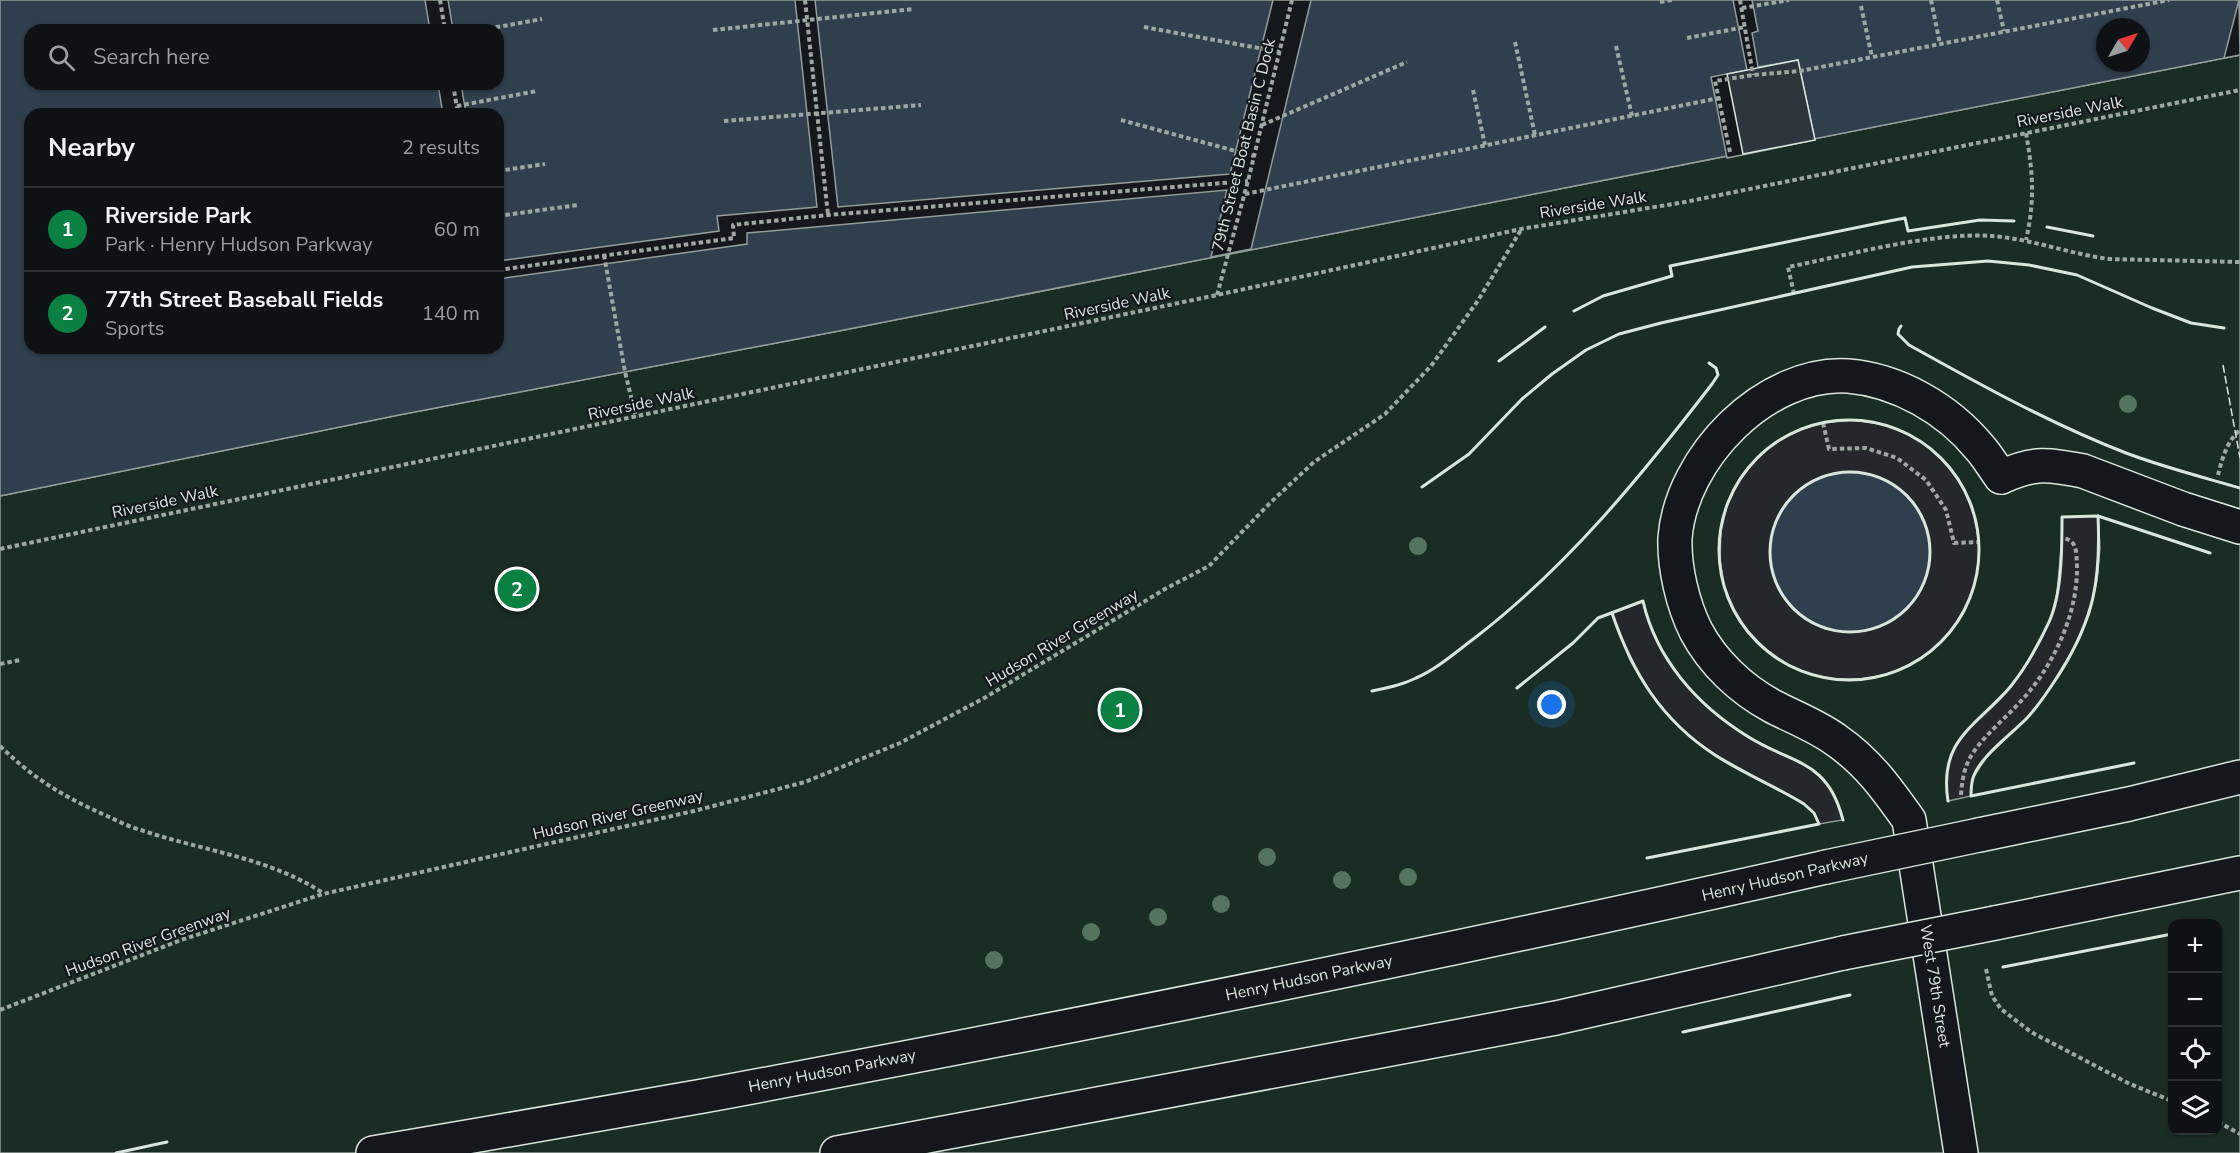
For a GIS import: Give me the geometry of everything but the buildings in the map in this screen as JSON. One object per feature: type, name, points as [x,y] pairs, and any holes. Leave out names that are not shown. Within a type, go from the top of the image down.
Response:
[{"type":"main road","name":"West 79th Street","points":[[1961,1153],[1909,820],[1879,777],[1857,757],[1835,739],[1770,705],[1739,684],[1715,660],[1696,630],[1679,576],[1675,539],[1692,478],[1709,451],[1753,407],[1780,391],[1812,379],[1847,376],[1881,382],[1937,408],[1959,426],[1980,448],[2001,477],[2031,465],[2050,465],[2083,471],[2183,509],[2240,527]]},
{"type":"main road","name":"Henry Hudson Parkway","points":[[373,1153],[700,1096],[1218,997],[1589,921],[1826,867],[2129,804],[2240,777]]},
{"type":"main road","points":[[837,1153],[1557,1018],[1843,953],[2240,873]]},
{"type":"path","points":[[440,0],[444,24]]},
{"type":"path","points":[[805,0],[828,215]]},
{"type":"path","name":"79th Street Boat Basin C Dock","points":[[1217,295],[1245,194],[1292,0]]},
{"type":"path","points":[[1660,2],[1672,0]]},
{"type":"path","points":[[1740,0],[1753,75]]},
{"type":"path","points":[[1742,8],[1789,0]]},
{"type":"path","points":[[1931,0],[1940,44]]},
{"type":"path","points":[[1997,0],[2004,32]]},
{"type":"path","points":[[1730,152],[1715,81],[1800,71],[2168,0]]},
{"type":"path","points":[[1861,6],[1872,57]]},
{"type":"path","points":[[713,30],[913,9]]},
{"type":"path","points":[[504,25],[542,18]]},
{"type":"path","points":[[1144,27],[1280,52]]},
{"type":"path","points":[[1687,38],[1745,27]]},
{"type":"path","points":[[1515,42],[1535,135]]},
{"type":"path","points":[[1616,46],[1632,116]]},
{"type":"path","points":[[1261,126],[1407,62]]},
{"type":"path","points":[[454,90],[457,106],[537,91]]},
{"type":"path","points":[[1473,90],[1485,145]]},
{"type":"path","name":"Riverside Walk","points":[[0,549],[1217,295],[1521,229],[1685,202],[2240,90]]},
{"type":"path","points":[[1245,194],[1719,98]]},
{"type":"path","points":[[724,121],[921,105]]},
{"type":"path","points":[[1121,120],[1254,156]]},
{"type":"path","points":[[2026,133],[2032,168],[2033,199],[2026,240]]},
{"type":"path","points":[[504,170],[545,164]]},
{"type":"path","points":[[504,269],[734,237],[733,225],[828,215],[1248,181]]},
{"type":"path","points":[[504,215],[578,205]]},
{"type":"path","name":"Hudson River Greenway","points":[[0,1010],[181,940],[323,894],[694,811],[805,782],[900,743],[986,697],[1165,589],[1209,566],[1271,502],[1314,462],[1385,414],[1431,366],[1478,302],[1521,229]]},
{"type":"path","points":[[1794,294],[1788,267],[1944,239],[1990,236],[2026,240],[2092,257],[2109,259],[2240,261]]},
{"type":"path","points":[[604,255],[636,417]]},
{"type":"path","points":[[1823,423],[1829,449],[1866,448],[1898,458],[1926,480],[1946,510],[1954,543],[1979,542]]},
{"type":"path","points":[[2216,481],[2224,454],[2240,430]]},
{"type":"path","points":[[1996,726],[2022,701],[2044,670],[2071,611],[2077,584],[2076,547],[2073,541],[2062,537]]},
{"type":"path","points":[[0,664],[20,660]]},
{"type":"path","points":[[0,746],[25,770],[68,799],[140,830],[267,866],[300,879],[323,894]]},
{"type":"path","points":[[2222,1125],[2240,1134]]},
{"type":"green space","points":[[2240,55],[2240,1153],[0,1153],[0,496],[399,415],[844,330]]},
{"type":"shaded area","points":[[1853,420],[1880,424],[1906,433],[1929,447],[1949,466],[1964,489],[1974,515],[1979,542],[1978,566],[1973,591],[1963,614],[1948,635],[1929,653],[1908,666],[1884,675],[1860,679],[1834,679],[1809,674],[1786,664],[1765,649],[1747,630],[1734,610],[1724,586],[1720,559],[1721,531],[1727,505],[1739,481],[1756,459],[1776,442],[1800,430],[1823,423]],"holes":[[[1848,472],[1873,475],[1908,496],[1920,513],[1928,533],[1930,553],[1927,573],[1850,632],[1825,629],[1803,617],[1786,599],[1774,577],[1770,553],[1801,488],[1823,476]]]},
{"type":"shaded area","points":[[2098,516],[2100,548],[2097,580],[2090,612],[2079,640],[2046,694],[2029,716],[1986,758],[1973,778],[1971,796],[1948,801],[1946,777],[1955,747],[1974,722],[2010,687],[2025,666],[2050,620],[2057,594],[2062,517]]},
{"type":"shaded area","points":[[1643,601],[1646,615],[1662,650],[1695,695],[1709,709],[1748,737],[1814,770],[1833,792],[1843,820],[1819,824],[1814,813],[1804,804],[1714,754],[1688,735],[1664,710],[1630,660],[1612,613]]},
{"type":"water","points":[[0,0],[2240,0],[2240,55],[844,330],[399,415],[0,496]]},
{"type":"water","points":[[1850,472],[1881,478],[1906,496],[1924,521],[1930,552],[1924,583],[1906,608],[1881,626],[1850,632],[1819,626],[1794,608],[1776,583],[1770,552],[1776,521],[1794,496],[1819,478]]},
{"type":"pier","points":[[425,0],[448,0],[452,24],[429,24]]},
{"type":"pier","points":[[795,0],[815,0],[838,207],[1230,174],[1273,0],[1311,0],[1251,249],[1211,257],[1227,190],[747,233],[747,244],[504,278],[504,260],[719,231],[717,216],[817,207]]},
{"type":"pier","points":[[1733,0],[1752,0],[1758,31],[1752,33],[1758,67],[1798,60],[1815,140],[1727,158],[1711,77],[1747,70]]},
{"type":"pier","points":[[2239,0],[2240,55],[2224,58]]},
{"type":"pier","points":[[439,90],[462,90],[465,108],[442,108]]},
{"type":"fence","points":[[2223,365],[2240,458]]},
{"type":"wall","points":[[1574,311],[1603,296],[1672,276],[1670,266],[1879,223],[1905,218],[1908,231],[1980,220],[2014,221]]},
{"type":"wall","points":[[2047,227],[2093,236]]},
{"type":"wall","points":[[1422,487],[1469,454],[1522,399],[1552,374],[1586,350],[1619,334],[1912,267],[1988,261],[2029,265],[2077,275],[2191,323],[2224,328]]},
{"type":"wall","points":[[1901,326],[1898,334],[1909,345],[2043,416],[2126,453],[2240,488]]},
{"type":"wall","points":[[1499,361],[1545,327]]},
{"type":"wall","points":[[1372,691],[1405,683],[1432,670],[1510,609],[1573,550],[1659,452],[1712,384],[1718,375],[1716,368],[1709,363]]},
{"type":"wall","points":[[1849,420],[1874,423],[1899,430],[1921,442],[1941,458],[1957,478],[1969,500],[1976,525],[1979,550],[1976,575],[1969,600],[1957,622],[1941,642],[1921,658],[1899,670],[1874,677],[1849,680],[1824,677],[1799,670],[1777,658],[1757,642],[1741,622],[1729,600],[1722,575],[1719,550],[1722,525],[1729,500],[1741,478],[1757,458],[1777,442],[1799,430],[1824,423],[1849,420]]},
{"type":"wall","points":[[1850,472],[1881,478],[1906,496],[1924,521],[1930,552],[1924,583],[1906,608],[1881,626],[1850,632],[1819,626],[1794,608],[1776,583],[1770,552],[1776,521],[1794,496],[1819,478],[1850,472]]},
{"type":"wall","points":[[2098,516],[2096,579],[2093,598],[2081,634],[2060,673],[2037,707],[1982,762],[1972,780],[1971,796],[2134,763]]},
{"type":"wall","points":[[1948,801],[1946,780],[1949,762],[1955,747],[1963,735],[2017,679],[2049,622],[2059,585],[2062,517],[2098,516],[2210,553]]},
{"type":"wall","points":[[1517,688],[1573,643],[1598,618],[1643,601],[1658,642],[1681,679],[1711,710],[1729,724],[1817,774],[1828,785],[1843,820]]},
{"type":"wall","points":[[1612,613],[1639,675],[1664,710],[1679,726],[1726,762],[1804,804],[1814,813],[1819,824],[1647,858]]},
{"type":"wall","points":[[2003,967],[2168,935]]},
{"type":"wall","points":[[1683,1032],[1850,995]]},
{"type":"wall","points":[[116,1153],[167,1142]]},
{"type":"place","name":"77th Street Baseball Fields","points":[[517,589]]},
{"type":"place","name":"Riverside Park","points":[[1120,710]]}]
